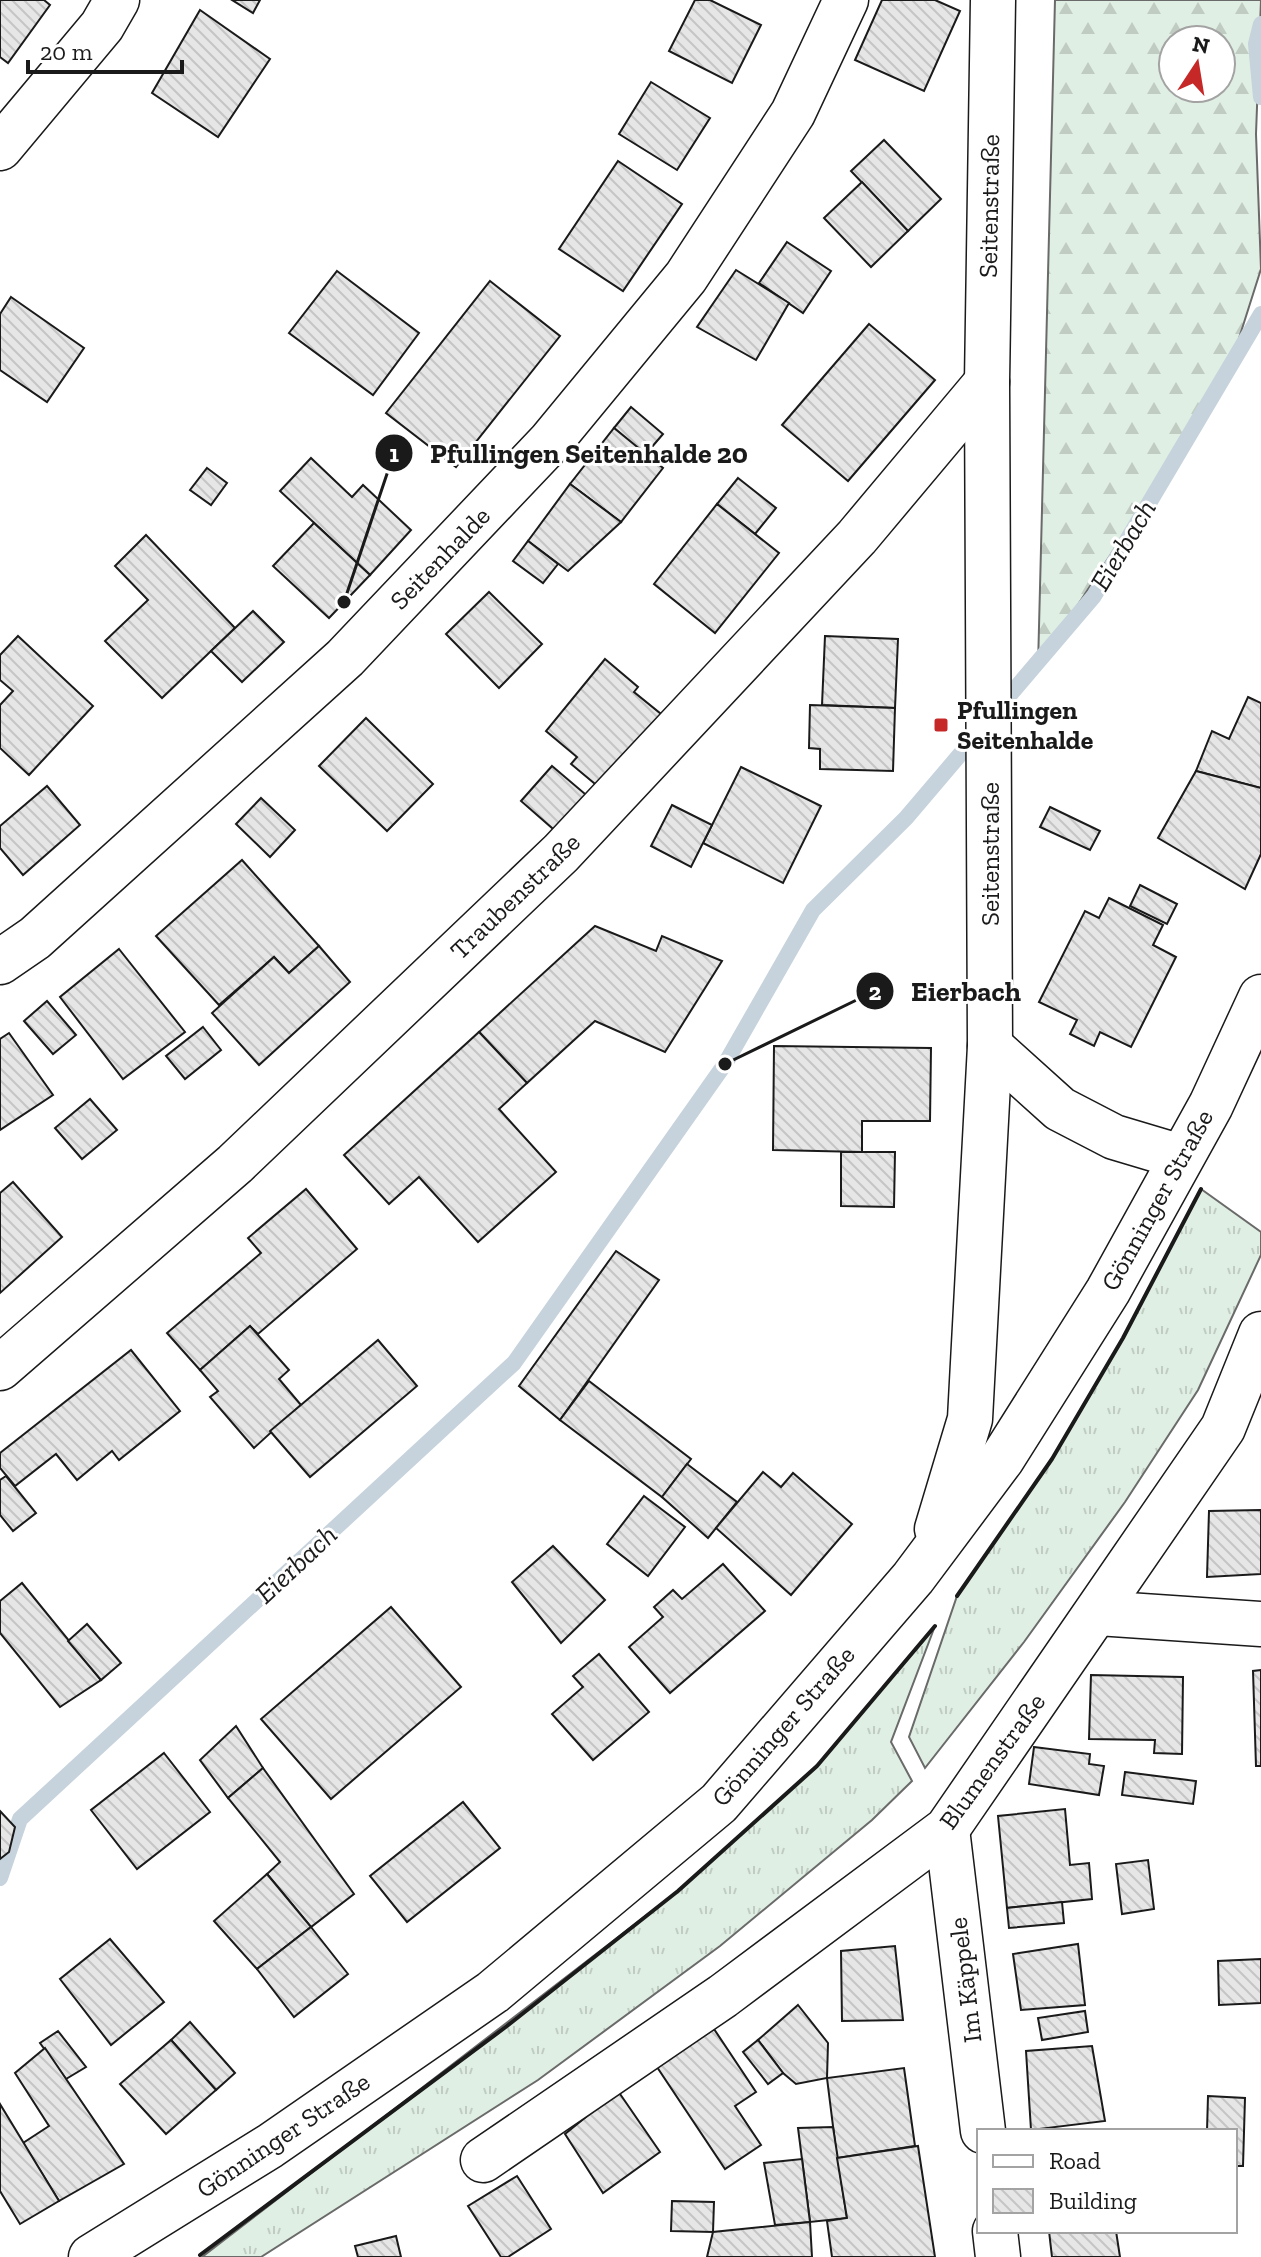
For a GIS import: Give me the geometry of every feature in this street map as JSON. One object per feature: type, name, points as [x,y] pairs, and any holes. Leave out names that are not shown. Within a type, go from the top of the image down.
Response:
[{"type":"street","points":[[0,148],[102,26],[117,0]]},
{"type":"street","name":"Seitenhalde","points":[[0,962],[35,938],[345,658],[550,442],[695,264],[793,113],[846,0]]},
{"type":"street","name":"Seitenstraße","points":[[928,1558],[970,1419],[990,1046],[987,382],[993,0]]},
{"type":"street","name":"Traubenstraße","points":[[0,1368],[235,1164],[561,853],[857,537],[987,382]]},
{"type":"street","name":"Gönninger Straße","points":[[91,2257],[270,2146],[505,1982],[719,1803],[928,1558],[1002,1459],[1108,1291],[1211,1105],[1261,997]]},
{"type":"street","points":[[990,1046],[1060,1109],[1114,1137],[1181,1157]]},
{"type":"street","name":"Blumenstraße","points":[[483,2160],[723,1996],[947,1829],[1223,1428],[1261,1334]]},
{"type":"street","points":[[1098,1613],[1261,1624]]},
{"type":"street","name":"Im Käppele","points":[[947,1829],[983,2129]]},
{"type":"street","points":[[995,2233],[998,2257]]},
{"type":"green space","points":[[1055,0],[1261,0],[1256,134],[1261,269],[1227,376],[1038,666]]},
{"type":"green space","points":[[1201,1189],[1261,1232],[1261,1255],[1198,1390],[1125,1502],[1024,1642],[925,1768],[909,1737],[957,1596],[1052,1459],[1123,1338]]},
{"type":"green space","points":[[935,1626],[891,1742],[912,1781],[872,1820],[720,1946],[538,2080],[261,2257],[202,2257],[678,1891],[817,1766]]},
{"type":"building","points":[[0,0],[44,0],[50,5],[8,63],[0,57]]},
{"type":"building","points":[[232,0],[260,0],[253,13]]},
{"type":"building","points":[[695,0],[710,0],[761,25],[732,83],[669,51]]},
{"type":"building","points":[[882,0],[935,0],[960,11],[924,91],[855,60]]},
{"type":"building","points":[[200,10],[270,59],[218,137],[152,93]]},
{"type":"building","points":[[651,82],[710,118],[677,170],[619,134]]},
{"type":"building","points":[[884,140],[941,199],[908,231],[851,171]]},
{"type":"building","points":[[618,161],[682,204],[623,291],[559,249]]},
{"type":"building","points":[[862,182],[908,231],[871,267],[824,218]]},
{"type":"building","points":[[787,242],[831,271],[803,313],[759,283]]},
{"type":"building","points":[[736,270],[789,303],[756,360],[697,327]]},
{"type":"building","points":[[337,271],[419,333],[373,395],[289,333]]},
{"type":"building","points":[[490,281],[560,336],[456,467],[386,413]]},
{"type":"building","points":[[11,297],[84,348],[47,402],[0,370],[0,314]]},
{"type":"building","points":[[869,324],[935,380],[848,481],[782,425]]},
{"type":"building","points":[[631,407],[663,434],[645,455],[614,428]]},
{"type":"building","points":[[614,428],[663,468],[621,522],[570,484]]},
{"type":"building","points":[[311,458],[352,497],[363,485],[411,530],[370,575],[280,491]]},
{"type":"building","points":[[207,468],[227,483],[211,505],[190,490]]},
{"type":"building","points":[[738,478],[776,508],[755,534],[717,504]]},
{"type":"building","points":[[570,484],[621,522],[568,571],[528,541]]},
{"type":"building","points":[[717,504],[779,553],[715,633],[654,584]]},
{"type":"building","points":[[314,523],[370,575],[329,618],[273,566]]},
{"type":"building","points":[[146,535],[235,628],[162,698],[105,641],[148,600],[115,566]]},
{"type":"building","points":[[528,541],[558,564],[543,583],[513,561]]},
{"type":"building","points":[[489,592],[542,644],[499,688],[446,634]]},
{"type":"building","points":[[253,611],[284,642],[242,682],[211,651]]},
{"type":"building","points":[[18,636],[93,706],[29,775],[0,748],[0,705],[13,691],[0,680],[0,655]]},
{"type":"building","points":[[825,636],[898,639],[895,708],[822,705]]},
{"type":"building","points":[[605,659],[638,687],[634,692],[661,714],[600,788],[571,764],[577,757],[546,731]]},
{"type":"building","points":[[1248,697],[1261,703],[1261,788],[1196,771],[1212,731],[1229,739]]},
{"type":"building","points":[[810,705],[895,708],[893,771],[820,769],[820,749],[809,748]]},
{"type":"building","points":[[366,718],[433,784],[387,831],[319,766]]},
{"type":"building","points":[[552,766],[591,799],[560,835],[521,801]]},
{"type":"building","points":[[741,767],[821,806],[783,883],[703,843]]},
{"type":"building","points":[[1196,771],[1261,788],[1261,854],[1245,889],[1158,838]]},
{"type":"building","points":[[47,786],[80,825],[23,875],[0,848],[0,826]]},
{"type":"building","points":[[261,798],[295,830],[270,857],[236,824]]},
{"type":"building","points":[[672,805],[712,825],[691,867],[651,846]]},
{"type":"building","points":[[1050,807],[1100,831],[1090,850],[1040,827]]},
{"type":"building","points":[[242,860],[319,946],[289,973],[274,957],[219,1005],[156,936]]},
{"type":"building","points":[[1140,885],[1177,904],[1167,924],[1130,906]]},
{"type":"building","points":[[1109,898],[1163,925],[1153,945],[1176,957],[1131,1047],[1100,1032],[1094,1046],[1070,1034],[1077,1020],[1039,1002],[1085,911],[1099,918]]},
{"type":"building","points":[[595,926],[656,951],[662,936],[722,961],[665,1052],[595,1021],[527,1083],[479,1032]]},
{"type":"building","points":[[319,946],[350,982],[259,1065],[212,1013],[274,957],[289,973]]},
{"type":"building","points":[[119,949],[185,1032],[123,1079],[60,997]]},
{"type":"building","points":[[47,1001],[76,1035],[53,1054],[24,1021]]},
{"type":"building","points":[[203,1027],[221,1050],[185,1079],[166,1056]]},
{"type":"building","points":[[479,1032],[527,1083],[499,1109],[556,1172],[478,1242],[419,1177],[389,1204],[344,1155]]},
{"type":"building","points":[[9,1033],[53,1095],[0,1130],[0,1039]]},
{"type":"building","points":[[774,1046],[931,1048],[930,1121],[862,1121],[862,1152],[773,1150]]},
{"type":"building","points":[[90,1099],[117,1130],[82,1159],[55,1128]]},
{"type":"building","points":[[841,1152],[895,1152],[894,1207],[841,1206]]},
{"type":"building","points":[[13,1182],[62,1237],[0,1293],[0,1193]]},
{"type":"building","points":[[306,1189],[357,1249],[258,1334],[250,1326],[200,1370],[167,1333],[261,1253],[248,1238]]},
{"type":"building","points":[[616,1251],[659,1280],[560,1420],[519,1386]]},
{"type":"building","points":[[250,1326],[289,1370],[279,1379],[301,1405],[254,1448],[210,1397],[218,1391],[200,1370]]},
{"type":"building","points":[[378,1340],[417,1386],[310,1477],[270,1431]]},
{"type":"building","points":[[131,1350],[180,1411],[119,1460],[112,1451],[77,1480],[56,1454],[15,1486],[0,1468],[0,1453]]},
{"type":"building","points":[[589,1381],[691,1459],[662,1497],[560,1420]]},
{"type":"building","points":[[687,1464],[737,1502],[708,1538],[662,1497]]},
{"type":"building","points":[[763,1472],[781,1487],[793,1473],[852,1524],[791,1595],[716,1528]]},
{"type":"building","points":[[6,1476],[36,1513],[13,1531],[0,1515],[0,1480]]},
{"type":"building","points":[[644,1496],[685,1527],[648,1576],[607,1544]]},
{"type":"building","points":[[1261,1510],[1261,1574],[1207,1577],[1209,1511]]},
{"type":"building","points":[[553,1546],[605,1600],[561,1643],[512,1582]]},
{"type":"building","points":[[723,1564],[765,1611],[670,1693],[629,1647],[663,1617],[654,1607],[673,1590],[682,1599]]},
{"type":"building","points":[[22,1583],[101,1680],[60,1707],[0,1633],[0,1601]]},
{"type":"building","points":[[391,1607],[461,1687],[331,1799],[261,1719]]},
{"type":"building","points":[[87,1624],[121,1663],[101,1680],[68,1641]]},
{"type":"building","points":[[599,1654],[649,1712],[593,1760],[552,1714],[583,1687],[573,1676]]},
{"type":"building","points":[[1261,1670],[1261,1766],[1256,1766],[1253,1671]]},
{"type":"building","points":[[1091,1675],[1183,1677],[1182,1754],[1154,1753],[1155,1740],[1089,1739]]},
{"type":"building","points":[[236,1726],[263,1768],[228,1798],[200,1760]]},
{"type":"building","points":[[1034,1747],[1090,1754],[1089,1764],[1104,1766],[1099,1795],[1029,1784]]},
{"type":"building","points":[[164,1753],[210,1812],[137,1869],[91,1810]]},
{"type":"building","points":[[263,1768],[354,1894],[311,1927],[267,1874],[280,1862],[228,1798]]},
{"type":"building","points":[[1125,1772],[1196,1781],[1193,1804],[1122,1795]]},
{"type":"building","points":[[463,1802],[500,1848],[407,1922],[370,1876]]},
{"type":"building","points":[[1065,1809],[1070,1865],[1089,1863],[1092,1899],[1007,1908],[998,1816]]},
{"type":"building","points":[[0,1811],[15,1827],[9,1852],[0,1859]]},
{"type":"building","points":[[1148,1860],[1154,1909],[1122,1914],[1116,1864]]},
{"type":"building","points":[[267,1874],[311,1927],[257,1969],[214,1921]]},
{"type":"building","points":[[1062,1902],[1064,1923],[1009,1928],[1007,1908]]},
{"type":"building","points":[[311,1927],[348,1974],[294,2017],[257,1969]]},
{"type":"building","points":[[110,1939],[164,2002],[111,2045],[60,1979]]},
{"type":"building","points":[[1078,1944],[1085,2005],[1021,2010],[1013,1954]]},
{"type":"building","points":[[895,1946],[903,2020],[842,2021],[841,1951]]},
{"type":"building","points":[[1261,1959],[1261,2003],[1219,2005],[1218,1961]]},
{"type":"building","points":[[798,2005],[828,2043],[827,2078],[796,2084],[783,2073],[758,2040]]},
{"type":"building","points":[[1085,2011],[1088,2032],[1042,2040],[1038,2018]]},
{"type":"building","points":[[190,2022],[235,2073],[216,2090],[171,2040]]},
{"type":"building","points":[[714,2029],[756,2092],[735,2106],[761,2145],[725,2169],[657,2067]]},
{"type":"building","points":[[58,2031],[86,2067],[66,2079],[40,2043]]},
{"type":"building","points":[[171,2040],[216,2090],[166,2134],[120,2084]]},
{"type":"building","points":[[758,2040],[783,2073],[768,2084],[743,2052]]},
{"type":"building","points":[[1092,2046],[1105,2121],[1031,2129],[1026,2051]]},
{"type":"building","points":[[45,2048],[124,2164],[59,2201],[23,2143],[49,2126],[15,2073]]},
{"type":"building","points":[[904,2068],[915,2146],[837,2158],[827,2078]]},
{"type":"building","points":[[618,2091],[660,2152],[603,2193],[565,2134]]},
{"type":"building","points":[[1208,2096],[1245,2098],[1243,2166],[1237,2166],[1237,2129],[1207,2129]]},
{"type":"building","points":[[0,2104],[59,2201],[20,2224],[0,2191]]},
{"type":"building","points":[[833,2127],[847,2218],[810,2222],[798,2128]]},
{"type":"building","points":[[918,2146],[935,2257],[832,2257],[827,2221],[847,2218],[837,2158]]},
{"type":"building","points":[[802,2159],[810,2222],[775,2225],[764,2163]]},
{"type":"building","points":[[517,2176],[551,2229],[508,2257],[501,2257],[468,2206]]},
{"type":"building","points":[[672,2201],[714,2202],[713,2232],[671,2231]]},
{"type":"building","points":[[810,2222],[812,2257],[707,2257],[713,2232]]},
{"type":"building","points":[[1049,2233],[1116,2233],[1120,2257],[1052,2257]]},
{"type":"building","points":[[396,2236],[401,2257],[358,2257],[355,2246]]},
{"type":"waterway","name":"Eierbach","points":[[1261,24],[1256,44],[1261,97]]},
{"type":"waterway","name":"Eierbach","points":[[997,710],[1094,596],[1261,314]]},
{"type":"waterway","name":"Eierbach","points":[[0,1878],[20,1819],[514,1363],[725,1064],[813,910],[906,818],[980,731]]},
{"type":"wall","points":[[957,1596],[1052,1459],[1123,1338],[1201,1189]]},
{"type":"wall","points":[[200,2255],[507,2026],[678,1891],[817,1766],[935,1626]]},
{"type":"place","name":"Pfullingen Seitenhalde 20","points":[[344,602]]},
{"type":"place","name":"Pfullingen Seitenhalde","points":[[941,725]]},
{"type":"place","name":"Eierbach","points":[[725,1064]]}]
